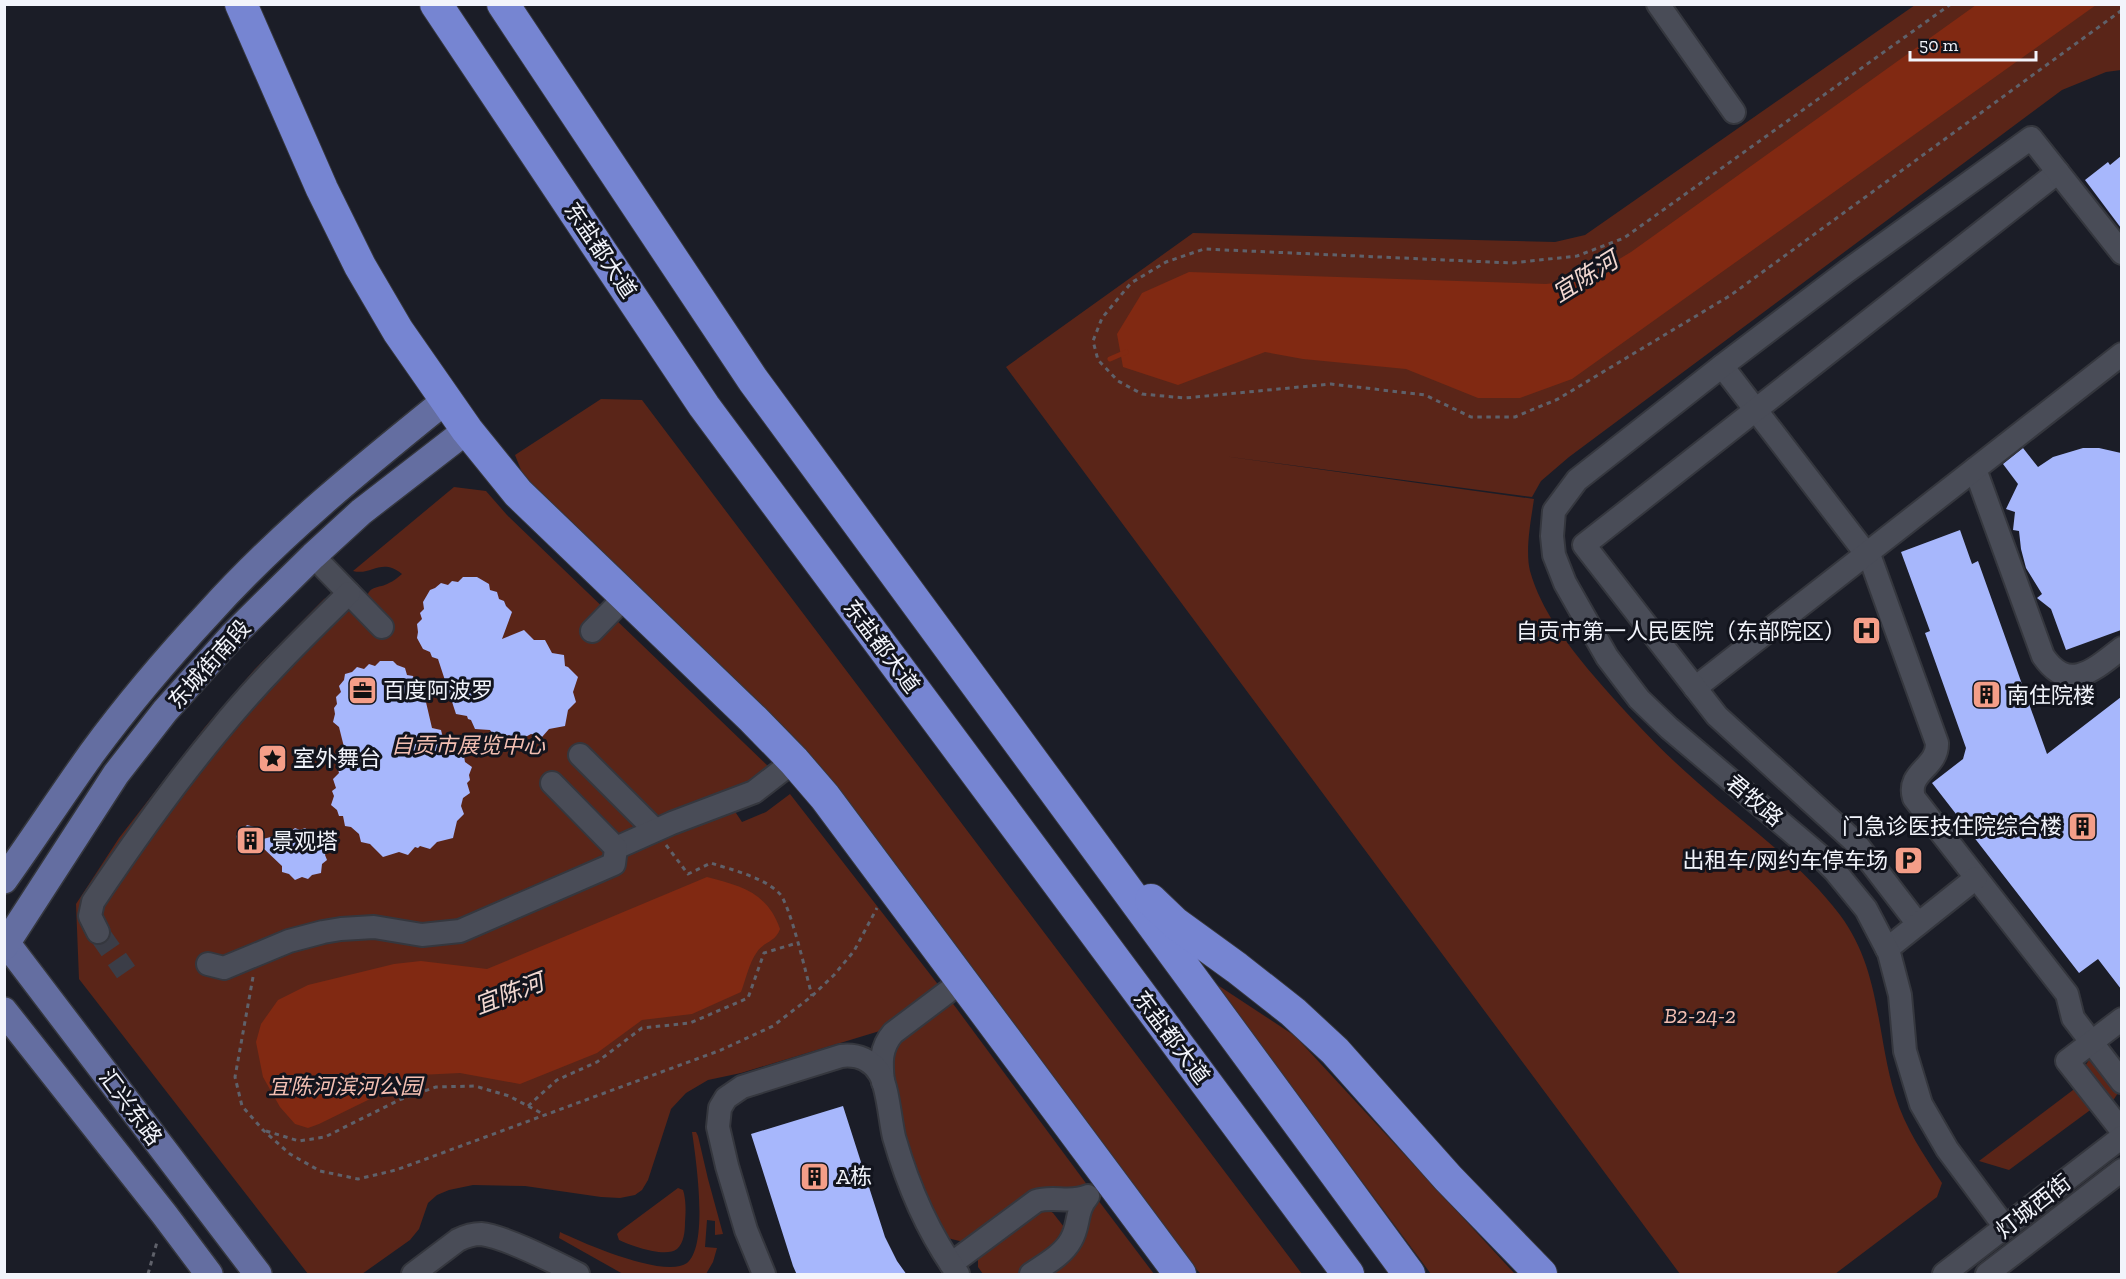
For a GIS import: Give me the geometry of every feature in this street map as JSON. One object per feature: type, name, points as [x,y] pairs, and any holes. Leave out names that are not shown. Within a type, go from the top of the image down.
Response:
[{"type":"highway","points":[[240,4],[322,189],[360,266],[398,331],[467,430],[518,493],[753,718],[825,797],[962,981],[1099,1188],[1180,1275]]},
{"type":"highway","name":"东盐都大道","points":[[436,4],[704,405],[1348,1275]]},
{"type":"highway","points":[[503,4],[753,380],[1408,1275]]},
{"type":"highway","points":[[1091,841],[1175,923],[1284,1004],[1335,1051],[1448,1178],[1540,1275]]},
{"type":"main road","name":"东城街南段","points":[[4,880],[93,751],[142,689],[210,611],[340,485],[446,400]]},
{"type":"main road","name":"东城街南段","points":[[5,943],[116,774],[165,711],[233,635],[361,512],[467,430]]},
{"type":"main road","name":"汇兴东路","points":[[5,943],[258,1275]]},
{"type":"main road","name":"汇兴东路","points":[[4,1011],[164,1214],[209,1275]]},
{"type":"street","points":[[1658,4],[1734,112]]},
{"type":"street","points":[[2121,253],[2031,138],[1847,271],[1722,366],[1871,560],[1937,743],[1933,760],[1915,778],[1912,786],[1913,794],[2067,994],[2071,1015],[2121,1082]]},
{"type":"street","points":[[1918,924],[1855,842],[1717,716],[1584,545],[2058,172]]},
{"type":"street","points":[[1695,688],[2121,354]]},
{"type":"street","name":"君牧路","points":[[1722,366],[1578,480],[1554,511],[1552,536],[1554,555],[1565,584],[1607,657],[1639,699],[1669,728],[1790,829],[1835,871],[1866,909],[1887,949],[1894,970],[1900,995],[1905,1051],[1921,1104],[1947,1149],[2006,1227]]},
{"type":"street","points":[[1976,469],[2043,656],[2050,666],[2066,675],[2087,673],[2121,648]]},
{"type":"street","points":[[313,556],[382,627]]},
{"type":"street","points":[[98,932],[90,916],[93,902],[148,820],[217,732],[349,593]]},
{"type":"street","points":[[592,632],[625,597]]},
{"type":"street","points":[[580,755],[655,830]]},
{"type":"street","points":[[616,848],[655,830],[754,792],[794,761]]},
{"type":"street","points":[[552,783],[616,848]]},
{"type":"street","points":[[208,964],[224,968],[303,937],[342,929],[374,927],[422,935],[460,931],[614,864],[616,848]]},
{"type":"street","points":[[1887,949],[1976,878]]},
{"type":"street","points":[[764,1275],[746,1230],[718,1127],[720,1108],[726,1098],[742,1087],[876,1045],[962,981]]},
{"type":"street","points":[[2121,1018],[2067,1061],[2121,1131]]},
{"type":"street","points":[[883,1084],[882,1053],[893,1033]]},
{"type":"street","points":[[841,1056],[856,1056],[868,1061],[881,1075],[893,1131],[908,1180],[930,1229],[954,1269],[1036,1202],[1050,1199],[1072,1201],[1099,1188]]},
{"type":"street","name":"灯城西街","points":[[1944,1275],[2121,1137]]},
{"type":"street","name":"灯城西街","points":[[1987,1275],[2121,1170]]},
{"type":"street","points":[[1031,1275],[1068,1245],[1075,1231],[1079,1210],[1099,1188]]},
{"type":"street","points":[[413,1275],[466,1236],[483,1234],[534,1253],[578,1275]]},
{"type":"path","points":[[1951,4],[1624,238],[1577,256],[1512,263],[1204,249],[1166,262],[1131,283],[1102,318],[1093,341],[1098,360],[1118,381],[1142,394],[1185,398],[1331,384],[1425,395],[1471,417],[1515,417],[1558,399],[1731,295],[2121,10]]},
{"type":"path","points":[[655,830],[688,874],[711,863],[753,877],[781,894],[812,996]]},
{"type":"path","points":[[255,955],[252,986],[236,1077],[242,1107],[262,1130],[290,1154],[320,1171],[358,1179],[396,1170],[721,1050],[773,1026],[812,996],[854,951],[890,882]]},
{"type":"path","points":[[528,1106],[557,1080],[597,1062],[642,1028],[690,1023],[748,998],[764,953],[797,943]]},
{"type":"path","points":[[262,1130],[299,1141],[325,1137],[399,1100],[436,1087],[475,1086],[509,1096],[545,1115]]},
{"type":"path","points":[[148,1275],[164,1214]]},
{"type":"green space","name":"B2-24-2","points":[[1915,5],[2121,5],[2121,70],[2106,72],[2062,90],[1569,457],[1541,481],[1532,497],[1223,456],[1534,499],[1528,545],[1530,571],[1548,613],[1565,639],[1593,675],[1656,744],[1808,878],[1840,915],[1853,936],[1863,958],[1876,1002],[1889,1072],[1899,1107],[1915,1141],[1942,1183],[1937,1197],[1835,1274],[1680,1274],[1006,367],[1193,233],[1555,242],[1585,235]]},
{"type":"green space","points":[[601,399],[642,400],[1302,1274],[1201,1274],[1197,1270],[848,810],[527,485],[515,455]]},
{"type":"green space","points":[[454,487],[486,491],[507,515],[770,768],[749,785],[724,795],[742,822],[766,812],[790,794],[940,987],[883,1030],[741,1073],[708,1080],[686,1093],[671,1109],[648,1180],[642,1190],[635,1195],[620,1198],[601,1197],[525,1186],[473,1185],[449,1190],[437,1195],[428,1203],[419,1229],[410,1240],[362,1274],[308,1274],[79,979],[76,904],[119,838],[205,727],[255,669],[325,598],[266,668],[366,599],[372,589],[391,582],[402,574],[388,567],[353,571]]},
{"type":"green space","points":[[1213,982],[1295,1036],[1515,1274],[1431,1274]]},
{"type":"green space","points":[[951,1001],[1088,1186],[964,1242],[947,1238],[923,1193],[899,1119],[890,1054],[894,1045]]},
{"type":"green space","points":[[2089,1060],[2092,1060],[2118,1093],[2114,1099],[2110,1099],[2085,1066]]},
{"type":"green space","points":[[2077,1087],[2093,1108],[2009,1170],[1979,1161]]},
{"type":"green space","points":[[692,1132],[696,1132],[698,1136],[723,1234],[715,1235],[715,1221],[707,1220],[705,1247],[717,1248],[706,1274],[623,1274],[559,1238],[560,1232],[604,1251],[643,1263],[676,1267],[687,1263],[694,1253],[698,1239],[699,1221],[698,1181]]},
{"type":"green space","points":[[678,1188],[683,1190],[686,1214],[684,1237],[677,1249],[657,1252],[619,1240],[617,1234],[620,1231]]},
{"type":"green space","points":[[1098,1200],[1154,1274],[1043,1274],[1085,1214]]},
{"type":"green space","points":[[1047,1209],[1064,1227],[1059,1244],[1018,1274],[983,1274],[978,1267],[978,1257],[1036,1211]]},
{"type":"water","points":[[1976,5],[2096,5],[1572,379],[1520,398],[1478,398],[1406,369],[1303,359],[1265,352],[1178,385],[1123,367],[1117,334],[1142,293],[1189,272],[1546,284],[1586,279],[1631,252]]},
{"type":"water","points":[[707,877],[751,892],[768,907],[780,929],[778,934],[760,948],[754,956],[741,992],[692,1014],[642,1020],[597,1053],[520,1084],[460,1073],[419,1075],[308,1128],[295,1124],[280,1107],[263,1077],[256,1042],[261,1024],[278,1000],[308,985],[394,964],[421,961],[487,969]]},
{"type":"building","points":[[2121,156],[2121,228],[2085,180],[2108,162],[2110,165]]},
{"type":"building","points":[[2023,448],[2038,467],[2053,457],[2083,448],[2099,448],[2121,453],[2121,630],[2066,650],[2051,609],[2037,598],[2042,594],[2026,568],[2019,531],[2013,530],[2015,512],[2006,509],[2018,484],[2003,464]]},
{"type":"building","points":[[1960,530],[1972,564],[1978,561],[2047,754],[2121,697],[2121,989],[2098,959],[2079,973],[1932,783],[1963,759],[1966,748],[1925,633],[1930,631],[1901,552]]},
{"type":"building","points":[[463,577],[477,577],[489,584],[490,590],[497,592],[499,599],[504,601],[512,612],[502,639],[524,630],[534,640],[545,640],[552,653],[564,655],[565,666],[578,677],[573,692],[576,702],[568,710],[565,726],[549,729],[542,737],[531,734],[518,741],[509,735],[505,734],[496,738],[490,730],[475,729],[467,716],[456,714],[438,659],[423,649],[417,638],[417,624],[422,619],[420,613],[424,609],[423,602],[430,590],[441,583],[448,585],[452,581],[458,582]]},
{"type":"building","points":[[380,661],[393,661],[405,668],[407,675],[413,676],[415,682],[422,685],[432,728],[441,730],[443,738],[447,739],[449,744],[457,746],[459,755],[464,756],[465,762],[472,767],[470,780],[467,783],[470,793],[463,798],[461,806],[464,814],[457,821],[453,838],[437,842],[430,849],[415,847],[408,855],[399,852],[383,857],[370,844],[361,842],[359,834],[351,827],[345,826],[343,816],[339,816],[337,810],[331,805],[334,796],[332,791],[336,788],[333,779],[339,773],[338,769],[342,765],[339,757],[345,751],[339,727],[333,722],[334,708],[337,704],[336,697],[341,692],[339,686],[345,674],[357,667],[364,669],[369,664],[375,666]]},
{"type":"building","points":[[247,825],[261,829],[263,839],[290,832],[295,828],[300,830],[305,828],[328,846],[325,855],[327,860],[322,864],[321,873],[312,875],[308,879],[302,877],[295,880],[289,874],[282,872],[282,866],[262,847],[255,854],[240,851],[236,836]]},
{"type":"building","name":"A栋","points":[[843,1106],[885,1237],[907,1275],[797,1275],[793,1266],[751,1134]]},
{"type":"waterway","name":"宜陈河","points":[[1110,359],[1126,352]]},
{"type":"tunnel","points":[[98,932],[126,972]]},
{"type":"place","name":"自贡市第一人民医院（东部院区）","points":[[1867,631]]},
{"type":"place","name":"百度阿波罗","points":[[362,690]]},
{"type":"place","name":"南住院楼","points":[[1986,695]]},
{"type":"place","name":"室外舞台","points":[[272,758]]},
{"type":"place","name":"门急诊医技住院综合楼","points":[[2083,826]]},
{"type":"place","name":"景观塔","points":[[251,841]]},
{"type":"place","name":"出租车/网约车停车场","points":[[1909,860]]},
{"type":"place","name":"A栋","points":[[815,1176]]},
{"type":"park label","name":"自贡市展览中心","points":[[468,745]]},
{"type":"park label","name":"宜陈河滨河公园","points":[[345,1086]]}]
